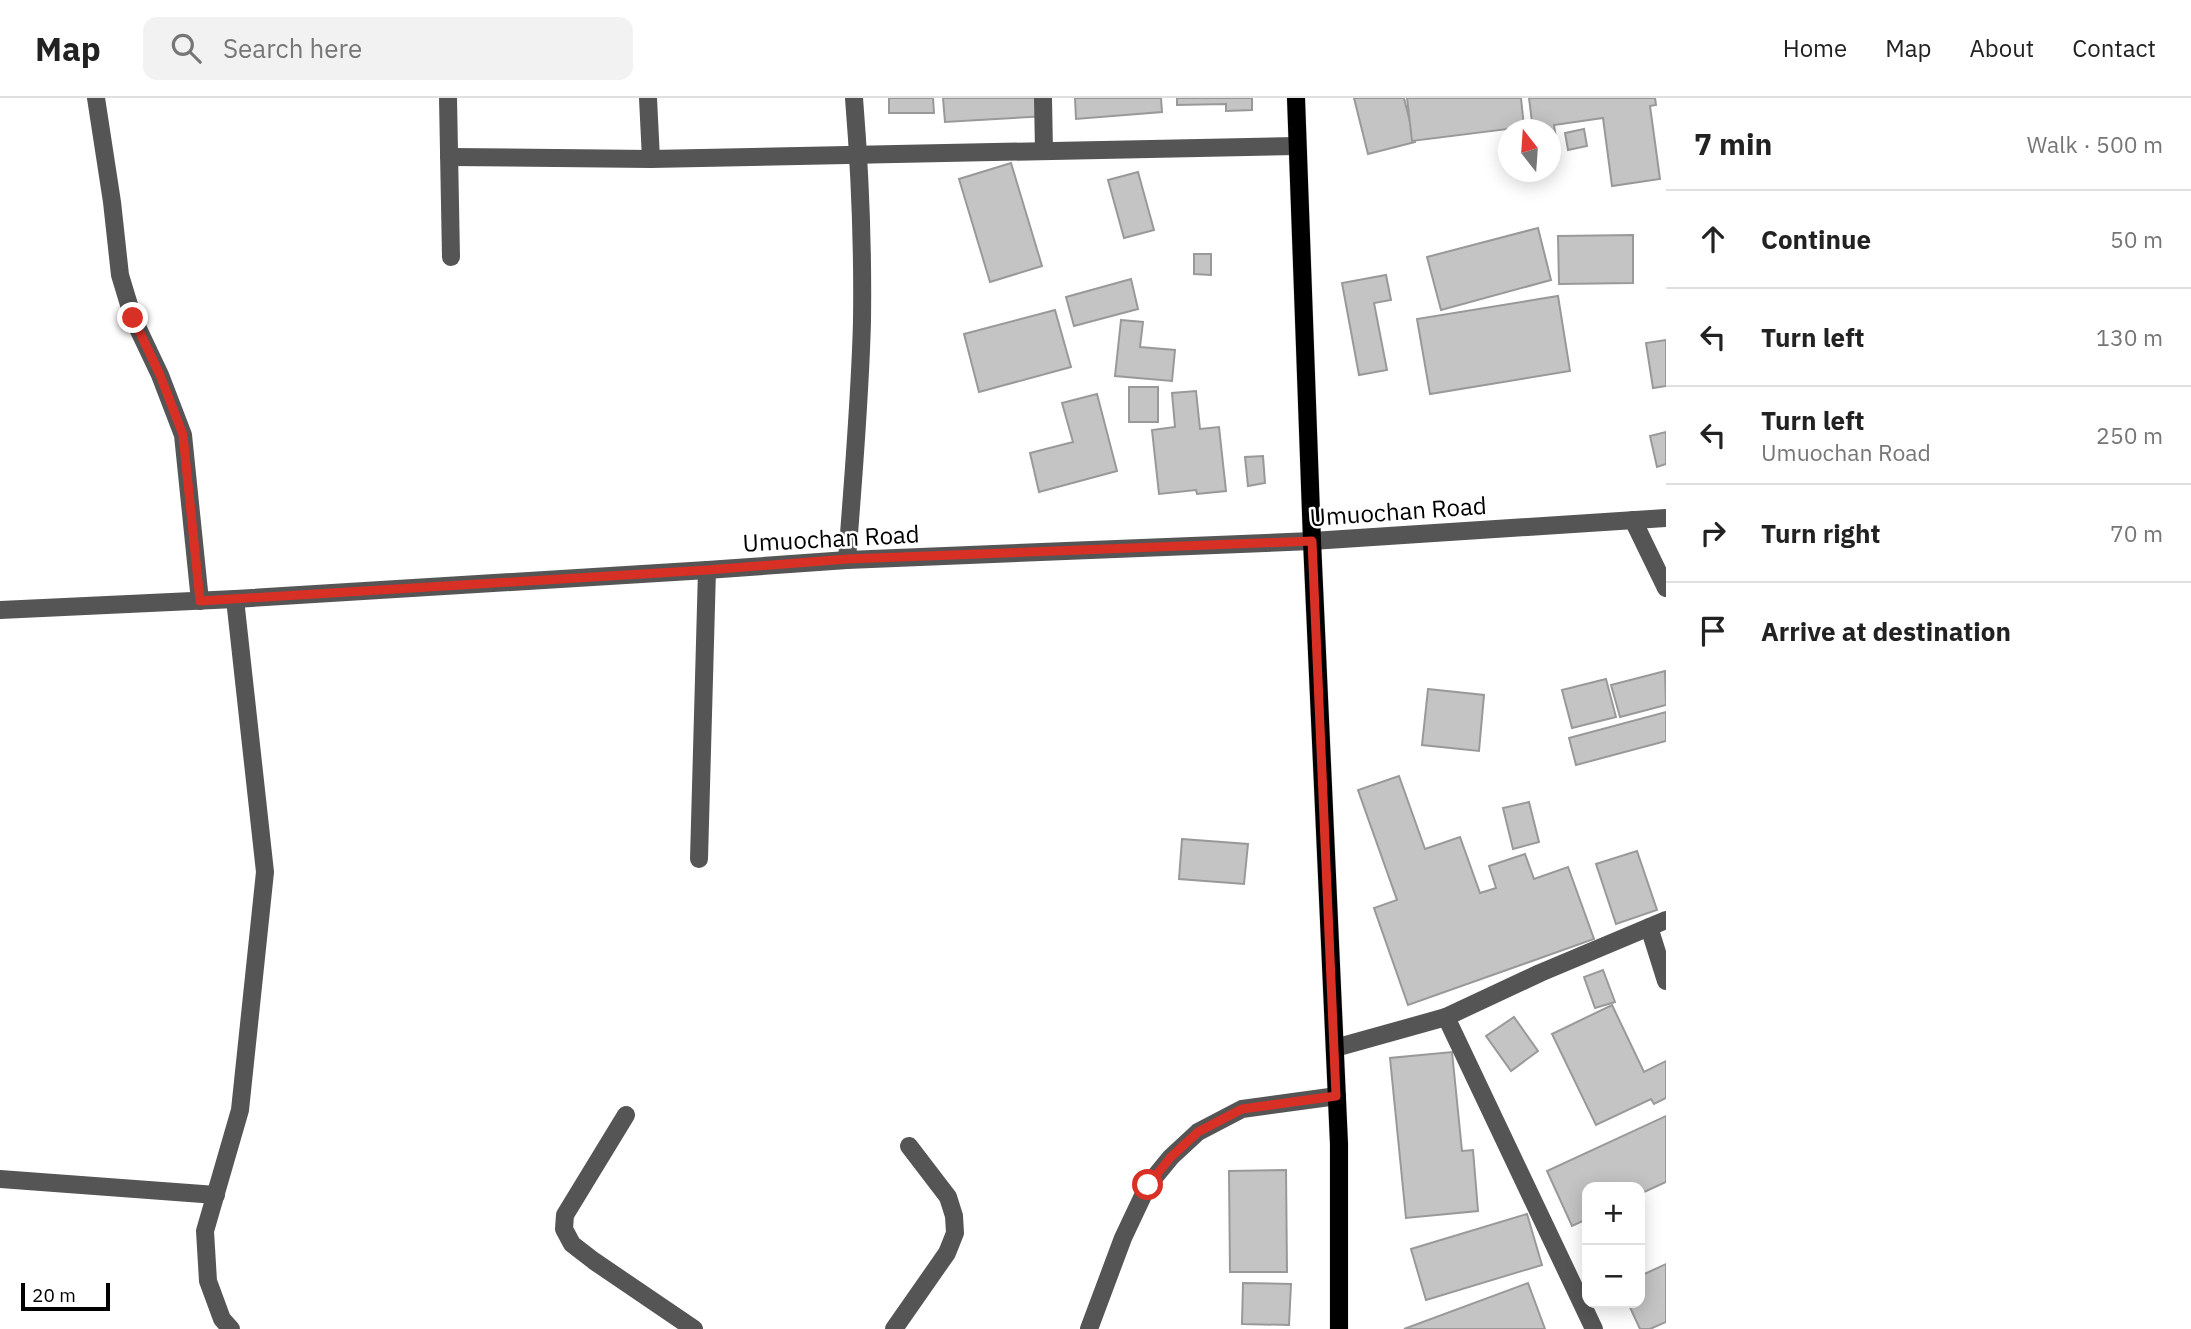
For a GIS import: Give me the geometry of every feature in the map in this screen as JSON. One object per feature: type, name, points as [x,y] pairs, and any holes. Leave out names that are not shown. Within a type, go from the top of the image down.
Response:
[{"type":"main road","points":[[1296,98],[1312,541],[1339,1144],[1339,1329]]},
{"type":"street","points":[[96,98],[120,275],[133,318],[160,375],[183,435],[200,601]]},
{"type":"street","points":[[448,98],[451,257]]},
{"type":"street","points":[[648,98],[651,159]]},
{"type":"street","points":[[848,559],[862,321],[859,156],[854,98]]},
{"type":"street","points":[[1042,98],[1044,151]]},
{"type":"street","points":[[449,157],[651,159],[1297,146]]},
{"type":"street","name":"Umuochan Road","points":[[0,610],[234,599],[848,559],[1312,541],[1666,518]]},
{"type":"street","points":[[1633,520],[1666,588]]},
{"type":"street","points":[[699,859],[707,570]]},
{"type":"street","points":[[231,1329],[222,1319],[208,1281],[205,1231],[240,1110],[265,872],[234,599]]},
{"type":"street","points":[[1335,1048],[1447,1017],[1540,973],[1658,923],[1666,981]]},
{"type":"street","points":[[1447,1017],[1594,1329]]},
{"type":"street","points":[[1089,1329],[1123,1238],[1148,1185],[1171,1157],[1198,1132],[1242,1109],[1336,1096]]},
{"type":"street","points":[[626,1115],[565,1215],[564,1229],[572,1244],[594,1261],[694,1329]]},
{"type":"street","points":[[894,1329],[947,1253],[955,1233],[954,1216],[948,1197],[909,1146]]},
{"type":"street","points":[[0,1179],[216,1195]]},
{"type":"building","points":[[889,98],[933,98],[934,113],[889,113]]},
{"type":"building","points":[[943,98],[1047,98],[1048,116],[945,122]]},
{"type":"building","points":[[1075,98],[1161,98],[1162,112],[1076,119]]},
{"type":"building","points":[[1177,98],[1252,98],[1252,110],[1226,111],[1226,104],[1177,105]]},
{"type":"building","points":[[1354,98],[1404,98],[1415,142],[1368,154]]},
{"type":"building","points":[[1407,98],[1521,98],[1523,119],[1498,119],[1498,130],[1412,141]]},
{"type":"building","points":[[1529,98],[1655,98],[1656,105],[1650,106],[1660,179],[1612,186],[1603,118],[1561,124],[1561,119],[1532,119]]},
{"type":"building","points":[[1584,129],[1587,146],[1568,150],[1565,133]]},
{"type":"building","points":[[1011,163],[1042,266],[990,282],[959,179]]},
{"type":"building","points":[[1138,172],[1154,230],[1124,238],[1108,180]]},
{"type":"building","points":[[1538,228],[1551,280],[1441,310],[1427,257]]},
{"type":"building","points":[[1633,235],[1633,283],[1559,284],[1558,236]]},
{"type":"building","points":[[1194,254],[1211,254],[1211,275],[1194,274]]},
{"type":"building","points":[[1386,275],[1391,300],[1374,303],[1387,370],[1359,375],[1342,283]]},
{"type":"building","points":[[1131,279],[1138,309],[1074,326],[1066,297]]},
{"type":"building","points":[[1558,296],[1570,371],[1430,394],[1417,319]]},
{"type":"building","points":[[1055,310],[1071,367],[979,392],[964,334]]},
{"type":"building","points":[[1121,320],[1143,322],[1140,347],[1175,350],[1172,381],[1115,376]]},
{"type":"building","points":[[1666,340],[1666,386],[1653,388],[1646,343]]},
{"type":"building","points":[[1129,387],[1158,387],[1158,422],[1129,422]]},
{"type":"building","points":[[1196,391],[1200,429],[1219,427],[1226,491],[1197,494],[1196,490],[1159,494],[1152,430],[1175,427],[1172,393]]},
{"type":"building","points":[[1097,394],[1117,471],[1039,492],[1030,453],[1073,442],[1062,403]]},
{"type":"building","points":[[1666,432],[1666,464],[1657,467],[1650,436]]},
{"type":"building","points":[[1263,456],[1265,483],[1248,486],[1245,457]]},
{"type":"building","points":[[1665,671],[1666,705],[1620,717],[1611,685]]},
{"type":"building","points":[[1606,679],[1616,717],[1572,728],[1562,690]]},
{"type":"building","points":[[1428,689],[1484,695],[1479,751],[1422,745]]},
{"type":"building","points":[[1666,712],[1666,741],[1576,765],[1569,738]]},
{"type":"building","points":[[1399,776],[1425,849],[1460,837],[1480,893],[1496,888],[1489,866],[1525,854],[1534,879],[1568,867],[1594,939],[1408,1005],[1374,908],[1397,900],[1358,790]]},
{"type":"building","points":[[1529,802],[1539,842],[1513,849],[1503,808]]},
{"type":"building","points":[[1182,839],[1248,844],[1244,884],[1179,879]]},
{"type":"building","points":[[1637,851],[1657,910],[1616,924],[1596,864]]},
{"type":"building","points":[[1603,970],[1615,1002],[1595,1008],[1584,977]]},
{"type":"building","points":[[1612,1005],[1644,1072],[1666,1061],[1666,1098],[1654,1104],[1651,1099],[1596,1125],[1552,1034]]},
{"type":"building","points":[[1514,1017],[1538,1051],[1511,1071],[1486,1036]]},
{"type":"building","points":[[1452,1052],[1462,1151],[1473,1150],[1478,1211],[1406,1218],[1390,1058]]},
{"type":"building","points":[[1666,1116],[1666,1182],[1645,1192],[1645,1182],[1582,1182],[1582,1221],[1572,1226],[1547,1171]]},
{"type":"building","points":[[1286,1170],[1287,1272],[1230,1272],[1229,1171]]},
{"type":"building","points":[[1527,1214],[1542,1265],[1426,1300],[1411,1249]]},
{"type":"building","points":[[1666,1264],[1666,1322],[1650,1329],[1640,1329],[1630,1308],[1645,1308],[1645,1274]]},
{"type":"building","points":[[1243,1283],[1291,1284],[1289,1325],[1242,1324]]},
{"type":"building","points":[[1528,1283],[1545,1329],[1404,1329]]},
{"type":"route","points":[[133,318],[160,375],[183,435],[200,601],[848,559],[1312,541],[1336,1096],[1242,1109],[1198,1132],[1171,1157],[1148,1185]]}]
